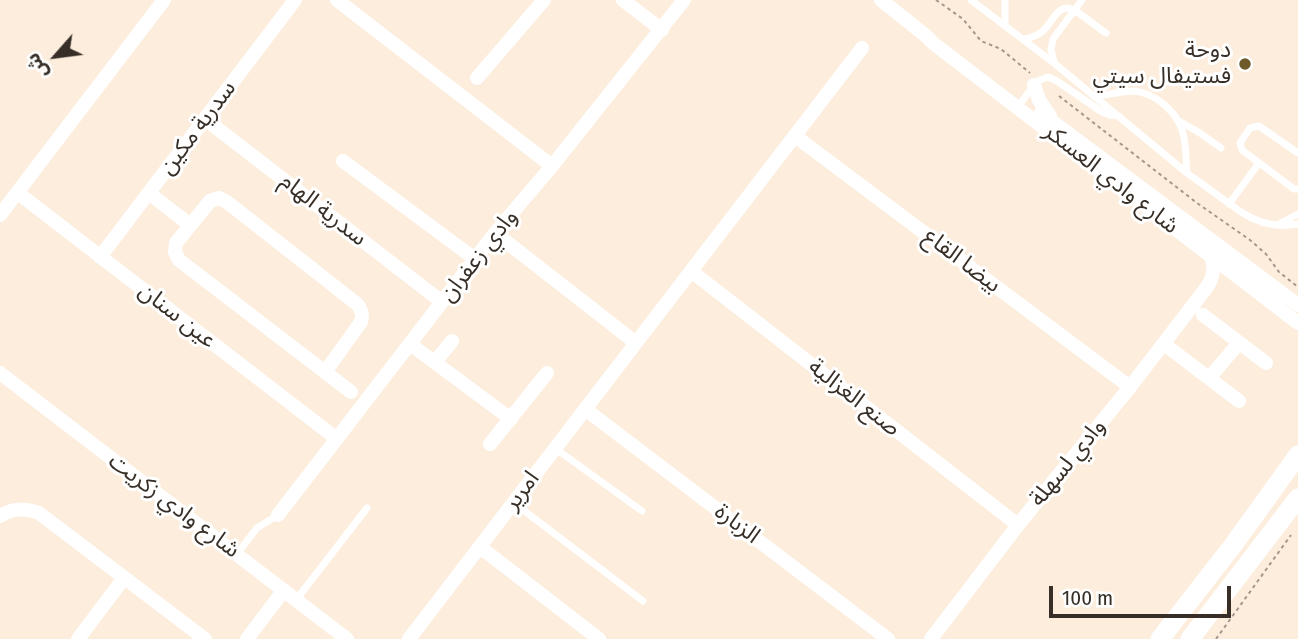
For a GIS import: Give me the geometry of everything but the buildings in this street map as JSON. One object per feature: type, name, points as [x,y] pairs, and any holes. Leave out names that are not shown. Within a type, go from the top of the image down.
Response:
[{"type":"main road","points":[[1160,639],[1234,544],[1298,455]]},
{"type":"main road","points":[[1190,639],[1298,498]]},
{"type":"street","points":[[0,215],[164,0]]},
{"type":"street","name":"سدرية مكين","points":[[100,257],[295,0]]},
{"type":"street","points":[[337,0],[552,166]]},
{"type":"street","points":[[477,78],[544,0]]},
{"type":"street","points":[[623,0],[662,30]]},
{"type":"street","name":"وادي زعفران","points":[[278,515],[495,233],[684,0]]},
{"type":"street","name":"شارع وادي العسكر","points":[[881,0],[1020,103],[1298,323]]},
{"type":"street","name":"امرير","points":[[409,639],[862,48]]},
{"type":"street","points":[[1037,82],[1041,105],[1058,125]]},
{"type":"street","name":"شارع وادي العسكر","points":[[1020,103],[1058,125],[1298,305]]},
{"type":"street","name":"سدرية الهام","points":[[205,119],[442,302]]},
{"type":"street","name":"بيضا القاع","points":[[795,135],[1130,387]]},
{"type":"street","points":[[343,161],[475,260]]},
{"type":"street","name":"عين سنان","points":[[18,193],[337,439]]},
{"type":"street","points":[[149,193],[190,225]]},
{"type":"street","points":[[325,372],[361,322],[362,312],[357,304],[223,199],[210,201],[175,248],[179,260],[351,392]]},
{"type":"street","points":[[495,233],[636,343]]},
{"type":"street","points":[[1207,288],[1213,272],[1210,256]]},
{"type":"street","name":"صنع الغزالية","points":[[691,271],[1018,524]]},
{"type":"street","name":"وادي لسهلة","points":[[931,639],[1018,524],[1207,288],[1220,278],[1235,275]]},
{"type":"street","points":[[1203,315],[1266,363]]},
{"type":"street","points":[[435,362],[452,341]]},
{"type":"street","points":[[1209,378],[1239,343]]},
{"type":"street","points":[[410,344],[510,419]]},
{"type":"street","points":[[1164,344],[1239,401]]},
{"type":"street","name":"شارع وادي زكريت","points":[[0,373],[347,639]]},
{"type":"street","points":[[490,444],[547,373]]},
{"type":"street","name":"الزبارة","points":[[585,409],[888,639]]},
{"type":"street","points":[[0,516],[17,509],[39,513],[205,639]]},
{"type":"street","points":[[480,547],[599,639]]},
{"type":"street","points":[[78,639],[124,578]]},
{"type":"street","points":[[247,639],[284,590]]},
{"type":"lane","points":[[971,0],[1054,63],[1228,204],[1250,218],[1276,225],[1298,224]]},
{"type":"lane","points":[[1005,0],[1005,26]]},
{"type":"lane","points":[[1054,63],[1051,50],[1053,39],[1082,0]]},
{"type":"lane","points":[[1023,39],[1041,33],[1062,9],[1068,8],[1105,33]]},
{"type":"lane","points":[[1020,103],[1037,82],[1048,77],[1102,112],[1119,116]]},
{"type":"lane","points":[[1095,96],[1127,91],[1146,93],[1167,107],[1184,135],[1187,173]]},
{"type":"lane","points":[[1177,120],[1200,132],[1221,148]]},
{"type":"lane","points":[[1298,153],[1265,128],[1256,126],[1248,131],[1240,145],[1242,150],[1259,163],[1298,189]]},
{"type":"lane","points":[[1228,204],[1259,163]]},
{"type":"lane","points":[[1276,225],[1298,214]]},
{"type":"lane","points":[[555,448],[642,511]]},
{"type":"lane","points":[[513,503],[643,601]]},
{"type":"lane","points":[[296,600],[367,508]]},
{"type":"lane","points":[[237,554],[257,528],[278,515]]},
{"type":"path","points":[[936,0],[963,19],[981,41],[1002,49],[1037,82]]},
{"type":"path","points":[[1061,97],[1197,203],[1260,248],[1279,272],[1298,287]]},
{"type":"path","points":[[1216,639],[1290,536]]},
{"type":"place","name":"دوحة فستيفال سيتي","points":[[1245,64]]}]
